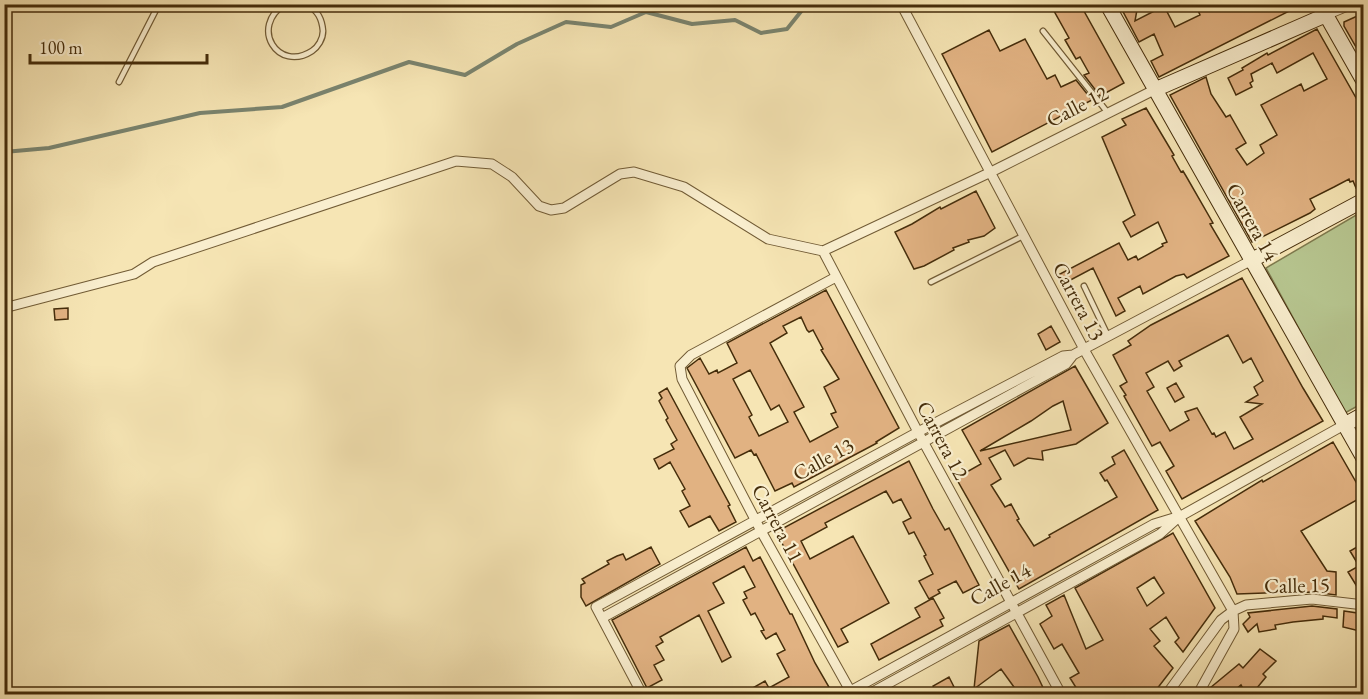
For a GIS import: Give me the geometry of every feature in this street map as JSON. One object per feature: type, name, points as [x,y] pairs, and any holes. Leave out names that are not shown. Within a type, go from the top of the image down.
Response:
[{"type":"street","name":"Carrera 13","points":[[901,4],[1084,349],[1233,611]]},
{"type":"street","name":"Carrera 14","points":[[1107,4],[1250,261],[1364,459]]},
{"type":"street","name":"Calle 12","points":[[823,251],[992,172],[1154,90],[1323,10],[1352,4]]},
{"type":"street","points":[[1323,10],[1364,82]]},
{"type":"street","points":[[4,308],[134,274],[153,262],[456,161],[492,164],[512,177],[539,206],[551,210],[564,208],[620,174],[634,172],[684,187],[768,239],[823,251]]},
{"type":"street","name":"Calle 13","points":[[1073,355],[1066,364],[602,618],[596,607],[918,432],[1063,356],[1073,355],[1364,200]]},
{"type":"street","name":"Carrera 12","points":[[823,251],[923,442],[1061,694]]},
{"type":"street","name":"Carrera 11","points":[[836,277],[691,355],[680,366],[681,380],[849,693]]},
{"type":"street","name":"Calle 14","points":[[849,693],[1010,602],[1154,524],[1179,516],[1364,414]]},
{"type":"street","name":"Calle 14","points":[[869,694],[1160,534],[1179,516]]},
{"type":"street","name":"Calle 15","points":[[1233,611],[1246,605],[1312,599],[1364,605]]},
{"type":"street","points":[[1167,694],[1221,620],[1233,611]]},
{"type":"street","points":[[1198,694],[1234,629],[1233,611]]},
{"type":"street","points":[[602,618],[642,694]]},
{"type":"lane","points":[[119,82],[159,4]]},
{"type":"lane","points":[[285,4],[274,11],[268,24],[268,38],[276,51],[289,57],[303,57],[316,49],[323,36],[322,22],[315,7],[307,4]]},
{"type":"lane","points":[[1043,31],[1108,113]]},
{"type":"lane","points":[[931,282],[1024,236]]},
{"type":"lane","points":[[1084,286],[1108,336]]},
{"type":"green space","points":[[1363,211],[1363,403],[1345,413],[1266,268]]},
{"type":"building","points":[[1067,4],[1080,4],[1124,83],[1100,96],[1084,75],[1089,73],[1080,57],[1076,59],[1065,40],[1069,38],[1054,11]]},
{"type":"building","points":[[1119,4],[1138,4],[1135,21],[1164,6],[1175,27],[1200,15],[1197,8],[1204,4],[1303,4],[1159,77],[1151,61],[1163,55],[1154,34],[1139,42]]},
{"type":"building","points":[[1364,13],[1364,61],[1344,26],[1344,22]]},
{"type":"building","points":[[1317,29],[1364,112],[1364,155],[1359,157],[1364,166],[1364,184],[1356,188],[1353,181],[1350,182],[1349,179],[1310,199],[1315,209],[1310,213],[1252,242],[1170,95],[1206,77],[1211,94],[1226,117],[1230,115],[1246,143],[1236,149],[1247,165],[1264,153],[1260,145],[1277,135],[1261,105],[1301,84],[1304,91],[1327,79],[1313,53],[1277,73],[1272,63],[1251,74],[1252,87],[1236,95],[1228,78],[1267,53],[1268,55]]},
{"type":"building","points":[[989,30],[1000,51],[1025,39],[1047,79],[1055,75],[1061,87],[1076,80],[1092,100],[992,152],[942,54]]},
{"type":"building","points":[[1146,108],[1174,155],[1172,156],[1181,172],[1183,171],[1213,223],[1210,224],[1229,256],[1187,278],[1184,274],[1176,276],[1143,294],[1140,286],[1118,298],[1125,311],[1116,316],[1093,268],[1063,284],[1058,275],[1119,243],[1128,260],[1136,256],[1138,260],[1167,242],[1158,222],[1131,237],[1123,222],[1135,215],[1102,137],[1126,125],[1122,119]]},
{"type":"building","points":[[976,191],[995,228],[984,236],[968,240],[969,242],[914,269],[895,232],[940,207],[941,209]]},
{"type":"building","points":[[1242,278],[1323,421],[1182,499],[1166,471],[1174,466],[1160,442],[1152,446],[1124,396],[1126,395],[1120,386],[1127,382],[1113,355],[1131,345],[1128,341],[1151,325]],"holes":[[[1228,335],[1243,363],[1251,358],[1263,381],[1254,387],[1258,395],[1246,402],[1262,404],[1240,417],[1253,439],[1234,449],[1225,432],[1216,437],[1214,433],[1212,434],[1197,408],[1185,412],[1189,420],[1170,431],[1147,391],[1154,387],[1146,373],[1168,361],[1174,371],[1182,366],[1179,361]]]},
{"type":"building","points":[[826,290],[899,428],[877,443],[794,487],[792,483],[775,491],[756,454],[754,455],[751,450],[735,458],[687,368],[700,358],[709,374],[717,370],[718,373],[737,363],[727,343]],"holes":[[[801,317],[807,330],[809,332],[813,330],[823,349],[821,350],[839,379],[824,387],[836,412],[831,414],[838,427],[810,442],[794,412],[804,407],[770,343],[787,333],[783,326]],[[750,370],[771,410],[779,405],[788,422],[759,436],[749,417],[752,415],[733,379]]]},
{"type":"building","points":[[68,308],[68,319],[55,320],[54,309]]},
{"type":"building","points":[[1051,326],[1060,342],[1046,350],[1038,334]]},
{"type":"building","points":[[1075,366],[1108,423],[1076,444],[1042,451],[1043,460],[1028,458],[1014,466],[1005,450],[989,458],[1001,479],[991,485],[1005,507],[1011,504],[1019,519],[1017,520],[1034,546],[1050,537],[1049,535],[1117,497],[1100,473],[1115,464],[1112,457],[1124,450],[1158,510],[1019,589],[956,478],[981,464],[962,430]],"holes":[[[1063,401],[1071,430],[980,451]]]},
{"type":"building","points":[[1176,383],[1184,397],[1175,402],[1167,388]]},
{"type":"building","points":[[667,388],[730,505],[728,506],[736,522],[719,531],[710,516],[689,527],[680,511],[690,506],[682,491],[685,489],[670,462],[659,469],[654,459],[674,449],[671,444],[677,440],[659,401],[662,398],[659,393]]},
{"type":"building","points":[[1333,442],[1364,496],[1301,531],[1327,571],[1336,572],[1336,595],[1313,592],[1237,594],[1230,577],[1195,521],[1262,480],[1263,482]]},
{"type":"building","points":[[909,461],[933,509],[945,530],[949,528],[979,585],[963,593],[956,581],[938,590],[940,593],[929,599],[919,581],[933,574],[924,556],[926,555],[914,532],[909,534],[903,522],[911,518],[901,499],[893,503],[886,491],[825,523],[827,527],[801,541],[810,559],[853,536],[889,603],[841,629],[848,642],[838,647],[776,532]]},
{"type":"building","points":[[1173,533],[1215,608],[1183,652],[1175,642],[1179,638],[1166,617],[1150,629],[1160,641],[1154,646],[1173,668],[1153,694],[1080,694],[1070,678],[1079,673],[1062,644],[1054,649],[1040,624],[1052,616],[1046,605],[1064,595],[1086,649],[1103,640],[1075,588]],"holes":[[[1154,577],[1164,593],[1147,606],[1137,588]]]},
{"type":"building","points":[[1364,543],[1364,598],[1348,572],[1359,566],[1350,551]]},
{"type":"building","points":[[651,547],[660,564],[586,606],[581,597],[581,585],[585,583],[582,579],[609,564],[607,561],[617,556],[623,554],[626,560]]},
{"type":"building","points":[[746,547],[753,561],[760,557],[833,694],[742,694],[765,681],[769,688],[789,677],[777,654],[785,650],[776,633],[766,639],[755,613],[751,615],[743,600],[747,598],[744,592],[755,587],[744,566],[713,583],[724,603],[708,611],[731,657],[722,662],[699,615],[660,637],[663,642],[656,646],[664,660],[654,665],[662,680],[647,688],[612,620]]},
{"type":"building","points":[[933,598],[944,618],[940,620],[943,626],[879,660],[871,644],[920,617],[915,608]]},
{"type":"building","points":[[1312,606],[1337,609],[1337,618],[1323,616],[1323,619],[1275,625],[1276,629],[1259,632],[1257,624],[1248,632],[1243,624],[1250,617],[1248,613]]},
{"type":"building","points":[[1344,611],[1364,614],[1364,632],[1343,627]]},
{"type":"building","points":[[1009,625],[1046,694],[1019,694],[1001,669],[974,689],[979,641]]},
{"type":"building","points":[[1260,649],[1276,661],[1263,674],[1266,677],[1256,689],[1259,694],[1246,694],[1241,685],[1230,694],[1216,694],[1210,688],[1239,664],[1243,668]]},
{"type":"building","points":[[949,677],[954,687],[942,694],[936,694],[933,686]]},
{"type":"waterway","points":[[4,152],[49,148],[200,113],[282,107],[409,62],[465,75],[517,44],[566,22],[611,27],[646,12],[692,24],[735,20],[761,33],[787,29],[807,4]]}]
